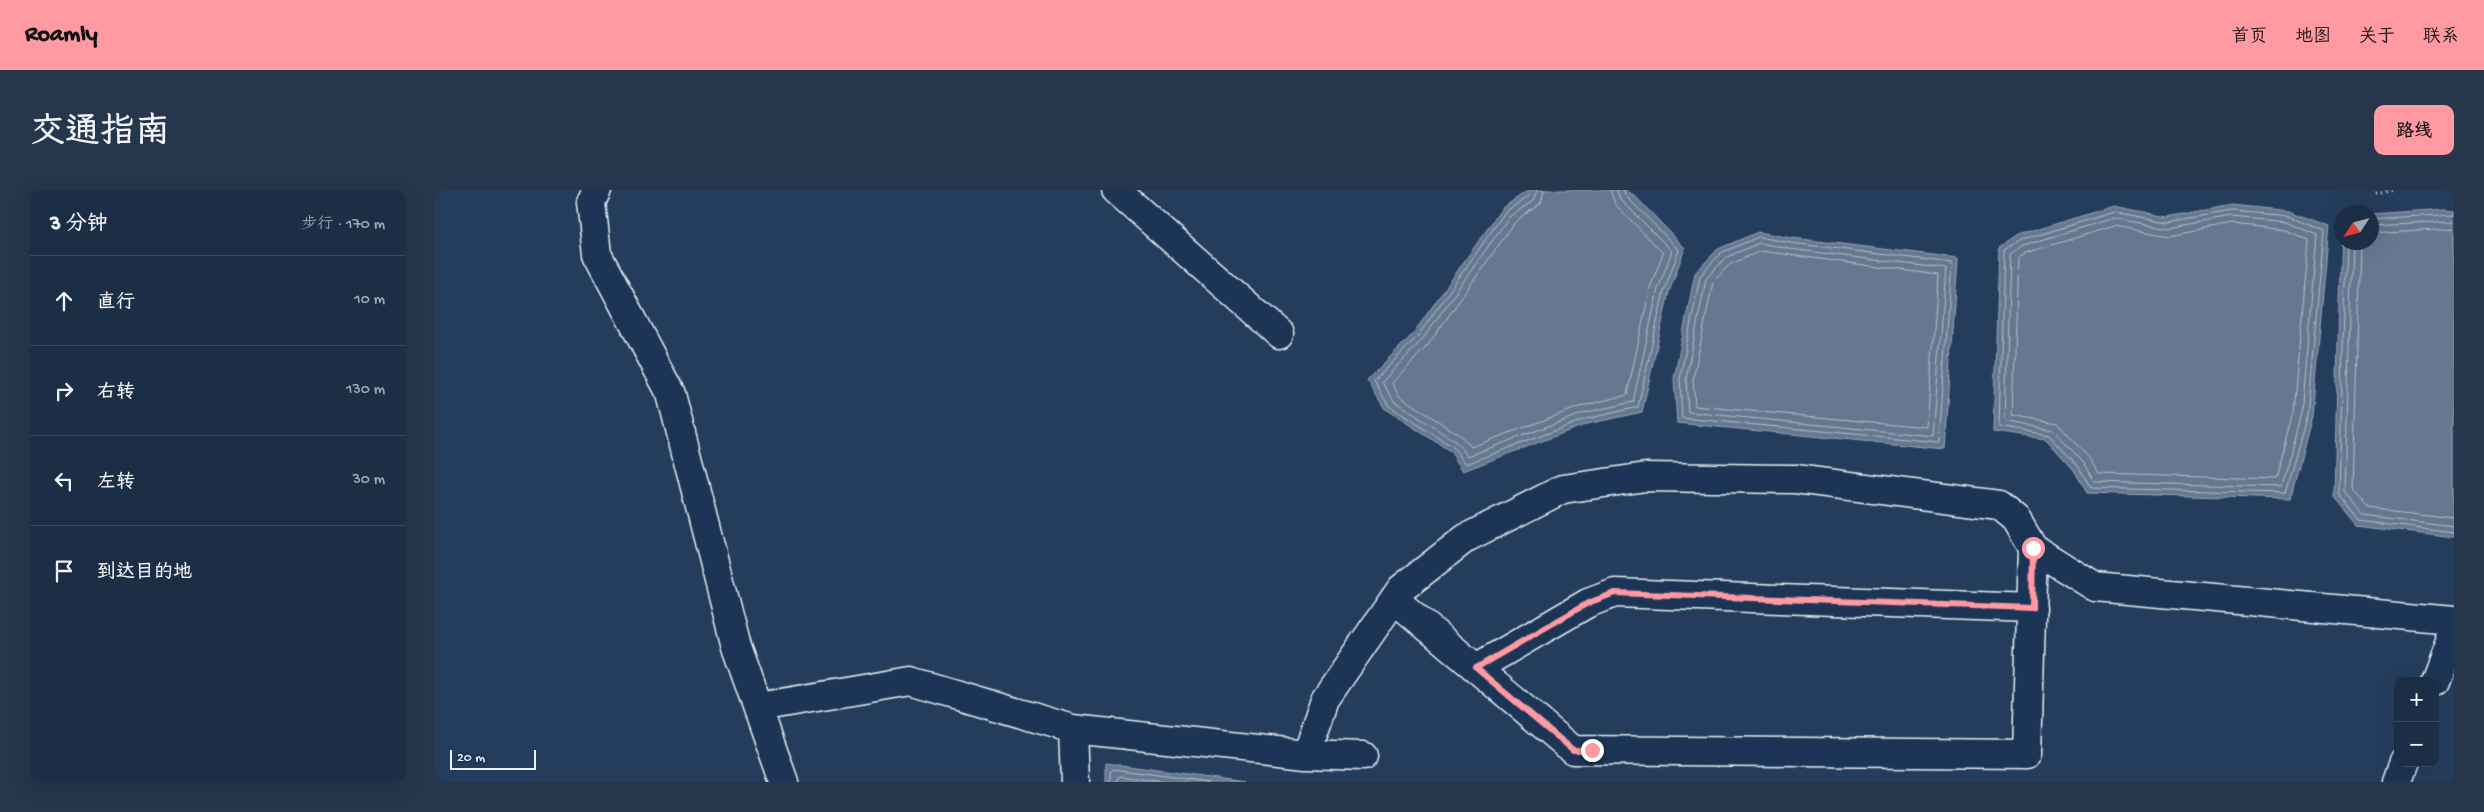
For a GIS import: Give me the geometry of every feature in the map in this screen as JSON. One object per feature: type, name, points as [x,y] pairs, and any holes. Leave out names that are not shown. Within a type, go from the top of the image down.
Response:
[{"type":"street","points":[[597,190],[591,202],[597,254],[671,394],[736,647],[784,782]]},
{"type":"street","points":[[1116,190],[1279,334]]},
{"type":"street","points":[[1306,754],[1325,699],[1401,589],[1466,538],[1563,489],[1646,477],[1795,479],[1999,505],[2016,519],[2033,548],[2095,588],[2454,620]]},
{"type":"street","points":[[1394,599],[1573,750],[2027,754],[2033,548]]},
{"type":"street","points":[[1476,668],[1588,603],[1615,593],[2032,608]]},
{"type":"street","points":[[2437,677],[2454,631]]},
{"type":"street","points":[[758,707],[911,681],[1073,729],[1306,754],[1363,756]]},
{"type":"street","points":[[1073,729],[1075,782]]},
{"type":"street","points":[[2396,782],[2402,767]]},
{"type":"path","points":[[2377,194],[2395,190]]},
{"type":"water","points":[[1529,190],[1625,190],[1634,195],[1685,248],[1669,292],[1642,412],[1587,424],[1463,471],[1450,451],[1385,409],[1367,380],[1413,334],[1502,208]]},
{"type":"water","points":[[2232,205],[2288,211],[2329,226],[2312,416],[2290,499],[2087,493],[2074,470],[2046,439],[1993,432],[1999,248],[2016,236],[2114,206],[2168,217]]},
{"type":"water","points":[[2454,210],[2454,537],[2358,525],[2334,496],[2340,250],[2379,250],[2379,214]]},
{"type":"water","points":[[1758,232],[1792,238],[1958,258],[1945,449],[1677,423],[1674,379],[1695,273],[1718,249]]},
{"type":"water","points":[[1106,763],[1245,782],[1106,782]]},
{"type":"route","points":[[1592,750],[1573,750],[1476,668],[1588,603],[1615,593],[2032,608],[2033,548]]}]
